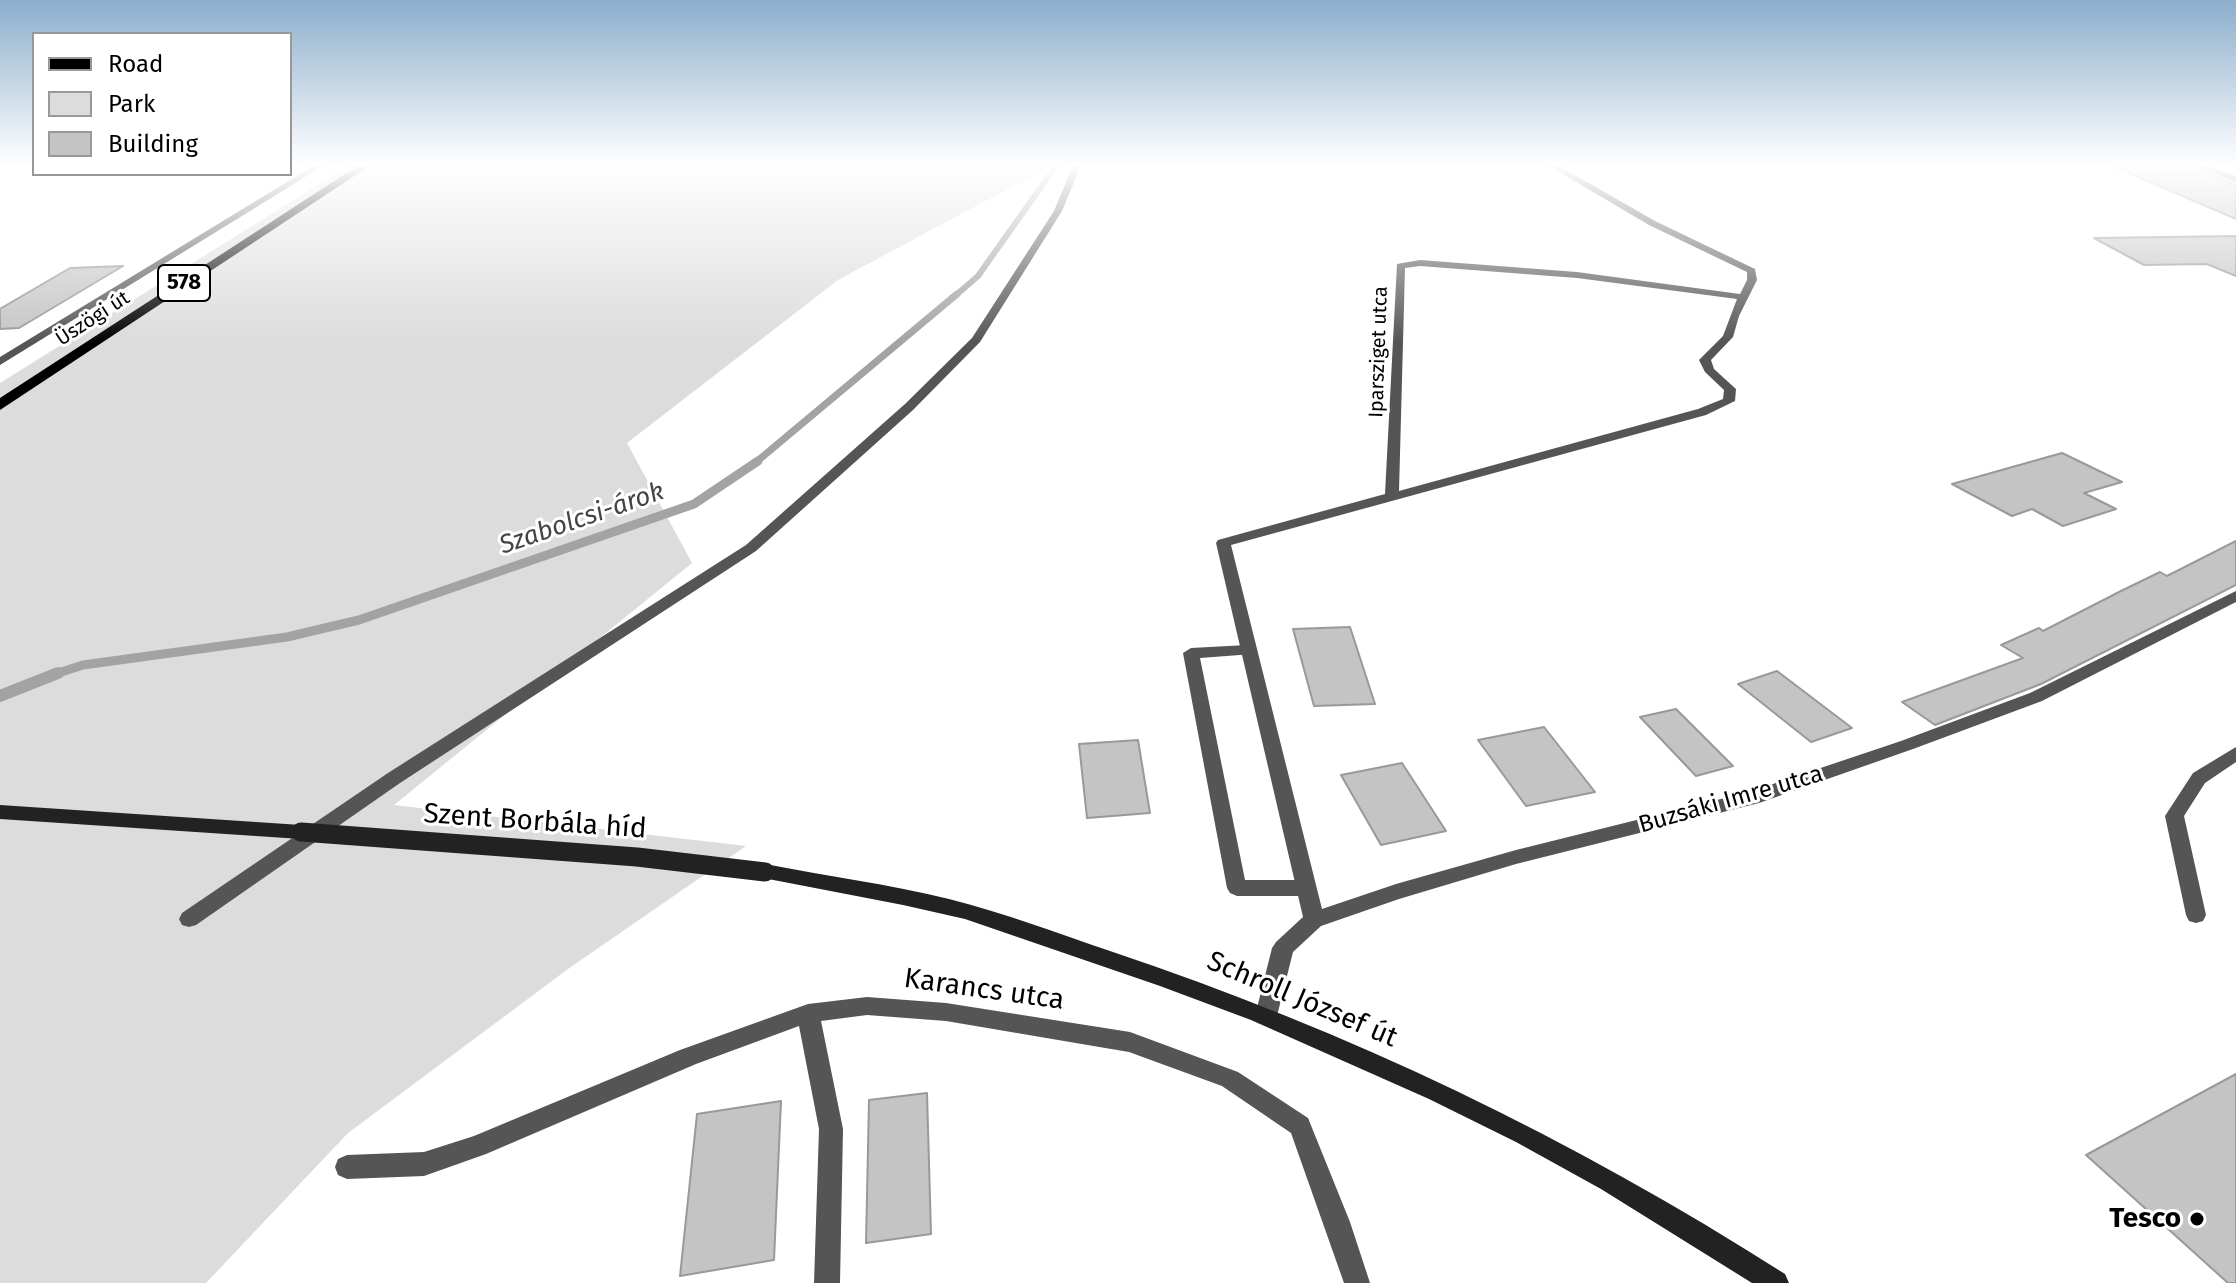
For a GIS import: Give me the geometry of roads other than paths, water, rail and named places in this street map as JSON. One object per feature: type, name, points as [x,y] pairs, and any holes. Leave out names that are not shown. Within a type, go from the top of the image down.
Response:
[{"type":"main road","name":"Üszögi út","points":[[0,405],[278,223]]},
{"type":"main road","name":"Szent Borbála híd","points":[[0,812],[637,857],[765,872]]},
{"type":"main road","name":"Schroll József út","points":[[765,872],[948,907],[1178,981],[1266,1016],[1467,1105],[1597,1173],[1776,1283]]},
{"type":"street","points":[[0,362],[227,223]]},
{"type":"street","points":[[189,919],[394,778],[751,548],[909,407],[976,340],[1011,290],[1051,223]]},
{"type":"street","points":[[1314,920],[1223,543],[1721,406],[1729,401],[1730,389],[1709,370],[1705,360],[1728,337],[1753,275],[1750,268],[1652,223]]},
{"type":"street","name":"Iparsziget utca","points":[[1392,496],[1400,266],[1420,263],[1577,275],[1742,297]]},
{"type":"street","name":"Buzsáki Imre utca","points":[[1266,1016],[1283,948],[1314,920],[1516,857],[1752,798],[1907,745],[2036,697],[2236,596]]},
{"type":"street","points":[[1247,650],[1191,653],[1237,888],[1305,888]]},
{"type":"street","points":[[2196,915],[2174,816],[2199,778],[2236,753]]},
{"type":"street","name":"Karancs utca","points":[[347,1167],[424,1164],[477,1146],[688,1057],[808,1013],[867,1006],[946,1012],[1130,1042],[1230,1079],[1300,1126],[1357,1283]]},
{"type":"street","points":[[808,1013],[831,1129],[827,1283]]},
{"type":"waterway","name":"Szabolcsi-árok","points":[[955,296],[978,276],[1016,223]]},
{"type":"waterway","name":"Szabolcsi-árok","points":[[755,463],[957,294]]},
{"type":"waterway","name":"Szabolcsi-árok","points":[[57,673],[83,665],[287,637],[359,620],[694,504],[758,461]]},
{"type":"waterway","name":"Szabolcsi-árok","points":[[0,696],[57,673]]},
{"type":"waterway","name":"Szabolcsi-árok","points":[[52,675],[57,673]]},
{"type":"place","name":"Tesco","points":[[2197,1219]]}]
